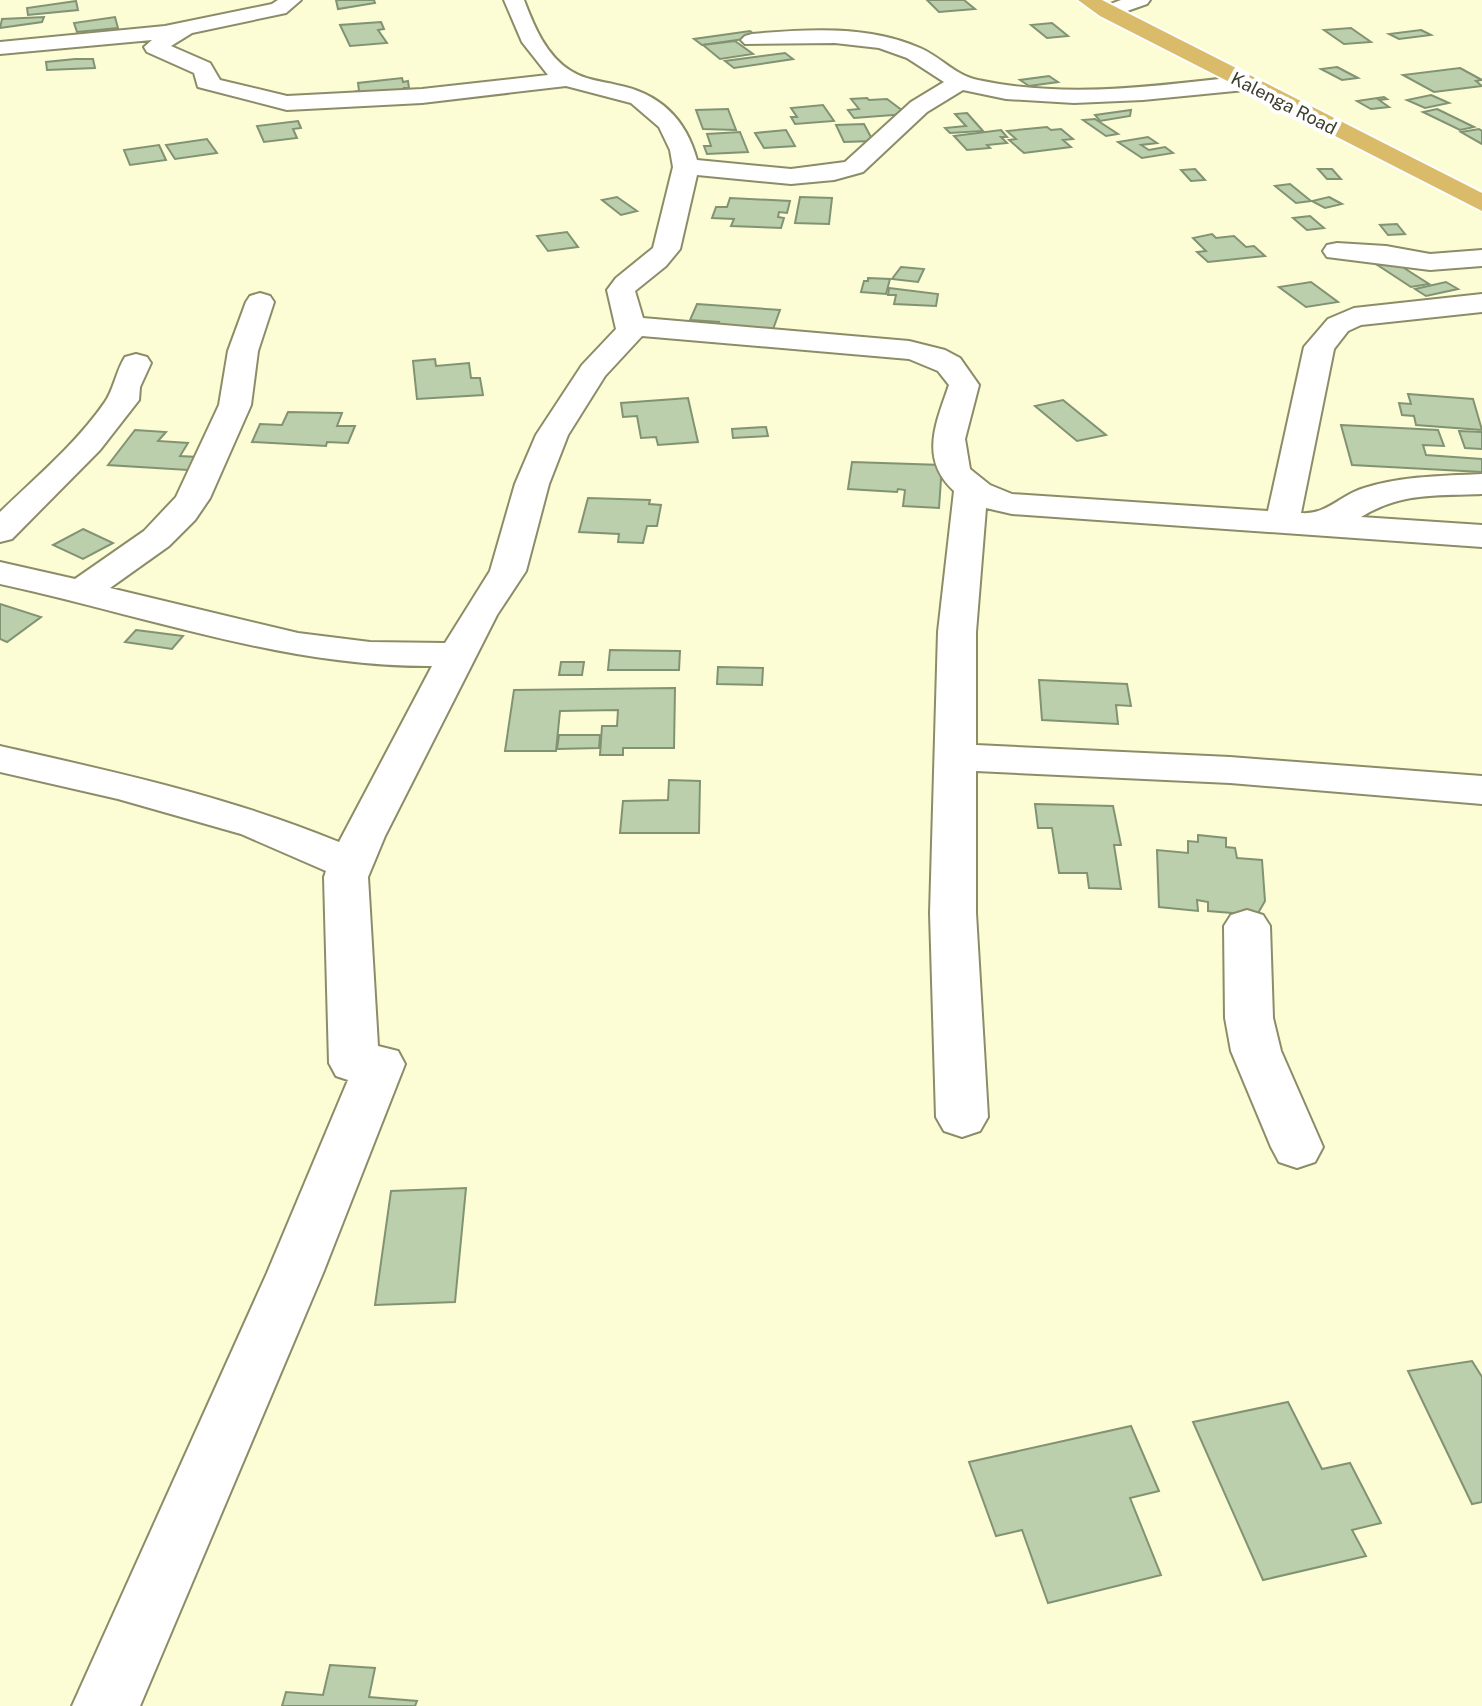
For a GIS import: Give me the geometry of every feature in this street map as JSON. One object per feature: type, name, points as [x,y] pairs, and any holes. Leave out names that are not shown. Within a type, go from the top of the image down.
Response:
[{"type":"main road","name":"Kalenga Road","points":[[1098,6],[1482,203]]},
{"type":"street","points":[[0,48],[80,42],[185,28],[279,9],[291,0]]},
{"type":"street","points":[[514,0],[533,40],[550,65],[570,79]]},
{"type":"street","points":[[1098,6],[1140,0]]},
{"type":"street","points":[[106,1706],[295,1273],[367,1064],[346,877],[478,615],[508,571],[532,484],[552,435],[593,371],[631,330],[621,290],[665,250],[676,215],[685,161],[672,128],[651,105],[619,91],[570,79],[422,96],[281,103],[212,85],[206,82],[206,72],[202,68],[155,47],[185,28]]},
{"type":"street","points":[[752,40],[817,36],[902,49],[916,54],[946,76],[961,82],[1036,95],[1132,97],[1245,83]]},
{"type":"street","points":[[684,166],[797,176],[841,172],[854,167],[919,107],[961,82]]},
{"type":"street","points":[[1337,251],[1386,254],[1430,262],[1482,258]]},
{"type":"street","points":[[82,591],[155,542],[184,513],[235,405],[243,351],[260,302]]},
{"type":"street","points":[[1282,524],[1319,347],[1338,325],[1364,314],[1482,303]]},
{"type":"street","points":[[631,326],[909,350],[941,358],[955,367],[964,385],[948,446],[956,473],[971,491],[1012,504],[1482,536]]},
{"type":"street","points":[[0,532],[97,433],[123,400],[125,387],[136,363]]},
{"type":"street","points":[[1322,526],[1372,496],[1403,488],[1482,484]]},
{"type":"street","points":[[962,1117],[953,913],[957,632],[971,491]]},
{"type":"street","points":[[0,573],[212,625],[341,651],[385,655],[458,654]]},
{"type":"street","points":[[957,757],[1230,770],[1482,790]]},
{"type":"street","points":[[0,759],[123,787],[256,824],[351,864]]},
{"type":"street","points":[[1247,926],[1249,1018],[1256,1051],[1297,1147]]},
{"type":"building","points":[[336,0],[374,0],[375,3],[338,9]]},
{"type":"building","points":[[927,0],[964,0],[975,9],[939,12]]},
{"type":"building","points":[[76,1],[78,10],[28,15],[27,8]]},
{"type":"building","points":[[44,17],[42,22],[0,28],[2,19]]},
{"type":"building","points":[[115,17],[118,28],[77,32],[74,23]]},
{"type":"building","points":[[381,22],[384,29],[378,30],[387,43],[350,46],[340,25]]},
{"type":"building","points":[[1052,23],[1068,36],[1047,38],[1031,25]]},
{"type":"building","points":[[1351,28],[1371,42],[1344,44],[1324,30]]},
{"type":"building","points":[[1421,30],[1431,35],[1399,39],[1389,34]]},
{"type":"building","points":[[750,31],[758,37],[702,45],[694,39]]},
{"type":"building","points":[[735,41],[753,54],[720,59],[703,45]]},
{"type":"building","points":[[785,53],[793,59],[734,68],[725,61]]},
{"type":"building","points":[[93,59],[95,68],[47,70],[46,62]]},
{"type":"building","points":[[1337,67],[1358,78],[1342,80],[1321,69]]},
{"type":"building","points":[[1460,68],[1482,80],[1476,81],[1482,86],[1434,92],[1403,75]]},
{"type":"building","points":[[1049,76],[1058,82],[1029,86],[1020,80]]},
{"type":"building","points":[[402,78],[403,82],[408,81],[409,88],[404,88],[405,94],[352,98],[352,92],[359,91],[358,83]]},
{"type":"building","points":[[1431,95],[1449,103],[1425,108],[1407,100]]},
{"type":"building","points":[[851,99],[887,99],[907,114],[854,118],[848,110],[859,109]]},
{"type":"building","points":[[1387,99],[1379,100],[1389,107],[1371,109],[1357,101]]},
{"type":"building","points":[[823,105],[834,121],[795,124],[791,117],[797,117],[791,108]]},
{"type":"building","points":[[728,109],[736,130],[703,129],[696,110]]},
{"type":"building","points":[[1437,109],[1474,127],[1460,130],[1423,112]]},
{"type":"building","points":[[1131,110],[1130,116],[1100,121],[1095,115]]},
{"type":"building","points":[[967,113],[983,131],[950,133],[945,128],[966,126],[955,114]]},
{"type":"building","points":[[1095,119],[1118,134],[1106,136],[1083,120]]},
{"type":"building","points":[[298,121],[301,128],[293,129],[297,138],[264,142],[257,126]]},
{"type":"building","points":[[864,124],[873,141],[844,142],[836,125]]},
{"type":"building","points":[[1047,127],[1051,130],[1061,129],[1073,139],[1063,140],[1071,147],[1024,153],[1009,140],[1016,139],[1007,131]]},
{"type":"building","points":[[786,130],[795,146],[764,148],[755,133]]},
{"type":"building","points":[[1001,130],[1007,137],[1001,137],[1007,143],[987,145],[990,148],[967,150],[954,136]]},
{"type":"building","points":[[1482,131],[1482,144],[1461,132]]},
{"type":"building","points":[[740,132],[748,152],[707,154],[704,146],[711,146],[707,134]]},
{"type":"building","points":[[1148,137],[1157,143],[1141,145],[1149,150],[1165,147],[1173,153],[1142,158],[1118,142]]},
{"type":"building","points":[[207,139],[217,153],[175,159],[166,145]]},
{"type":"building","points":[[159,145],[166,160],[130,165],[124,150]]},
{"type":"building","points":[[1195,169],[1205,180],[1191,181],[1181,170]]},
{"type":"building","points":[[1318,169],[1332,169],[1341,179],[1327,179]]},
{"type":"building","points":[[1290,184],[1311,201],[1296,203],[1275,186]]},
{"type":"building","points":[[617,197],[637,211],[621,215],[602,200]]},
{"type":"building","points":[[800,197],[832,198],[829,224],[795,223]]},
{"type":"building","points":[[1329,197],[1342,204],[1325,208],[1312,201]]},
{"type":"building","points":[[730,198],[790,201],[787,213],[779,212],[778,217],[784,218],[781,228],[731,226],[734,219],[712,218],[716,207],[727,207]]},
{"type":"building","points":[[1310,216],[1324,228],[1307,230],[1293,218]]},
{"type":"building","points":[[1397,224],[1405,234],[1388,235],[1380,225]]},
{"type":"building","points":[[567,232],[578,247],[548,251],[537,236]]},
{"type":"building","points":[[1212,234],[1216,238],[1234,236],[1246,247],[1254,246],[1265,256],[1208,262],[1197,252],[1206,251],[1193,238]]},
{"type":"building","points":[[1393,261],[1429,284],[1411,287],[1376,264]]},
{"type":"building","points":[[901,267],[924,269],[918,282],[892,279]]},
{"type":"building","points":[[868,278],[890,279],[886,294],[861,292]]},
{"type":"building","points":[[1311,282],[1338,302],[1306,307],[1279,287]]},
{"type":"building","points":[[1446,282],[1458,289],[1426,296],[1415,289]]},
{"type":"building","points":[[889,288],[938,294],[936,306],[894,304],[896,295],[888,295]]},
{"type":"building","points":[[697,304],[780,310],[772,332],[717,328],[719,322],[690,320]]},
{"type":"building","points":[[435,359],[436,366],[469,363],[471,378],[480,378],[483,395],[417,399],[413,361]]},
{"type":"building","points":[[1408,394],[1473,399],[1482,430],[1416,425],[1414,416],[1402,415],[1399,403],[1411,404]]},
{"type":"building","points":[[688,398],[698,442],[658,445],[656,437],[641,438],[637,416],[623,417],[621,403]]},
{"type":"building","points":[[1063,400],[1106,435],[1077,441],[1035,406]]},
{"type":"building","points":[[288,412],[342,413],[337,426],[355,426],[348,443],[327,442],[326,446],[252,442],[260,424],[282,425]]},
{"type":"building","points":[[1341,425],[1438,430],[1444,446],[1423,445],[1426,455],[1482,459],[1482,472],[1352,465]]},
{"type":"building","points":[[766,427],[768,436],[733,438],[732,429]]},
{"type":"building","points":[[135,430],[166,432],[158,441],[188,443],[180,456],[197,457],[188,470],[108,465]]},
{"type":"building","points":[[1459,431],[1482,432],[1482,449],[1465,448]]},
{"type":"building","points":[[852,462],[942,465],[939,508],[903,506],[905,490],[848,489]]},
{"type":"building","points":[[588,498],[650,500],[649,504],[661,505],[657,526],[647,526],[643,543],[618,542],[619,534],[579,532]]},
{"type":"building","points":[[83,529],[113,543],[83,559],[53,545]]},
{"type":"building","points":[[0,604],[41,617],[7,642],[0,639]]},
{"type":"building","points":[[136,630],[183,636],[172,649],[125,642]]},
{"type":"building","points":[[610,650],[680,651],[679,670],[608,670]]},
{"type":"building","points":[[561,662],[584,662],[582,675],[559,675]]},
{"type":"building","points":[[718,667],[763,668],[762,685],[717,684]]},
{"type":"building","points":[[1039,680],[1127,684],[1131,706],[1116,705],[1118,724],[1042,720]]},
{"type":"building","points":[[675,688],[674,748],[623,748],[623,755],[600,755],[602,726],[617,726],[618,710],[560,711],[556,751],[505,751],[514,690]]},
{"type":"building","points":[[559,735],[600,735],[599,748],[557,749]]},
{"type":"building","points":[[669,780],[700,781],[699,833],[620,833],[623,801],[668,800]]},
{"type":"building","points":[[1035,804],[1113,806],[1121,845],[1114,845],[1121,889],[1089,888],[1087,873],[1059,873],[1052,828],[1038,828]]},
{"type":"building","points":[[1198,835],[1226,838],[1226,847],[1235,848],[1237,858],[1262,860],[1265,901],[1257,915],[1208,911],[1208,902],[1197,900],[1198,911],[1159,907],[1157,850],[1188,853],[1188,841],[1198,842]]},
{"type":"building","points":[[466,1188],[455,1302],[375,1305],[391,1191]]},
{"type":"building","points":[[1472,1361],[1482,1377],[1482,1502],[1472,1504],[1408,1371]]},
{"type":"building","points":[[1288,1402],[1322,1469],[1350,1463],[1381,1523],[1352,1530],[1366,1556],[1263,1580],[1193,1422]]},
{"type":"building","points":[[1131,1426],[1159,1491],[1130,1498],[1161,1575],[1048,1603],[1022,1530],[996,1536],[969,1462]]},
{"type":"building","points":[[330,1665],[375,1668],[369,1697],[417,1701],[415,1706],[282,1706],[286,1692],[323,1695]]}]
